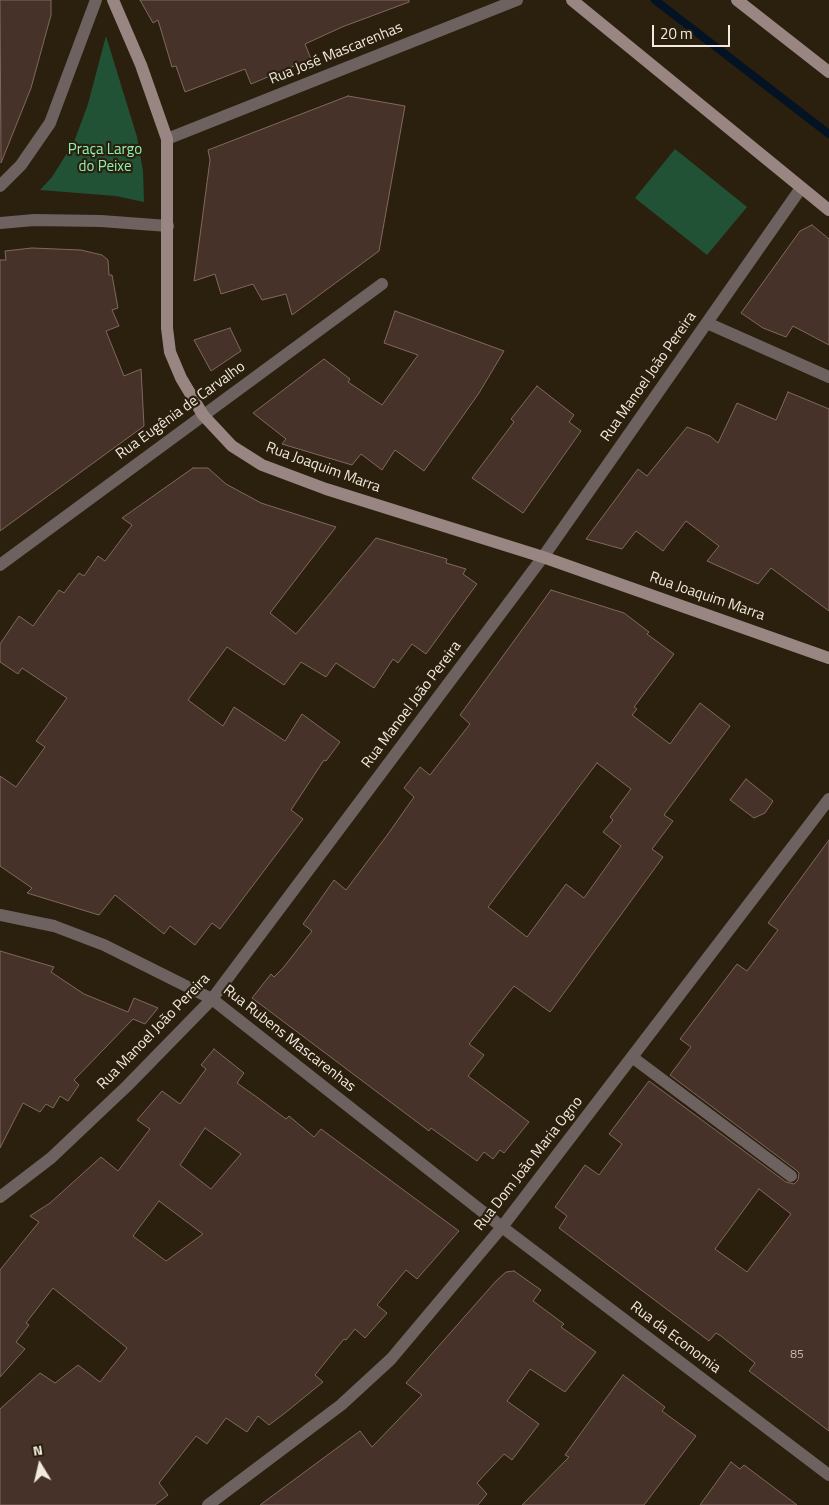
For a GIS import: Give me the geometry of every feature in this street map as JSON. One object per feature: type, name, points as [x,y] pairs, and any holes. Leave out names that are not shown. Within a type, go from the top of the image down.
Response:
[{"type":"street","points":[[0,186],[21,165],[50,122],[96,0]]},
{"type":"street","name":"Rua Joaquim Marra","points":[[113,0],[141,65],[166,139],[168,226],[167,328],[170,352],[181,378],[204,415],[232,446],[262,465],[326,490],[543,557],[829,658]]},
{"type":"street","name":"Rua José Mascarenhas","points":[[166,139],[517,0]]},
{"type":"street","points":[[572,0],[829,210]]},
{"type":"street","points":[[737,0],[829,72]]},
{"type":"street","name":"Rua Manoel João Pereira","points":[[0,1197],[51,1158],[127,1086],[212,999],[543,557],[801,188]]},
{"type":"street","points":[[0,223],[34,220],[101,221],[168,226]]},
{"type":"street","name":"Rua Eugênia de Carvalho","points":[[0,565],[382,284]]},
{"type":"street","points":[[707,323],[829,377]]},
{"type":"street","name":"Rua Dom João Maria Ogno","points":[[208,1505],[341,1405],[391,1359],[502,1227],[829,799]]},
{"type":"street","name":"Rua Rubens Mascarenhas","points":[[0,915],[54,926],[104,946],[212,999],[502,1227]]},
{"type":"street","points":[[632,1057],[792,1176]]},
{"type":"street","name":"Rua da Economia","points":[[502,1227],[829,1475]]},
{"type":"green space","name":"Praça Largo do Peixe","points":[[106,36],[137,137],[143,171],[144,202],[116,196],[40,190],[52,177],[74,142],[88,104]]},
{"type":"green space","points":[[675,149],[747,207],[707,255],[635,198]]},
{"type":"building","points":[[0,0],[51,0],[51,15],[31,88],[1,163]]},
{"type":"building","points":[[140,0],[409,0],[409,2],[342,27],[305,44],[311,59],[251,84],[245,69],[185,92],[176,66],[172,67],[158,20],[153,23]]},
{"type":"building","points":[[348,96],[405,106],[379,251],[292,315],[286,294],[262,300],[253,284],[221,294],[215,274],[194,281],[210,160],[208,150]]},
{"type":"building","points":[[812,225],[829,239],[829,345],[793,326],[786,337],[763,328],[741,313],[800,231]]},
{"type":"building","points":[[32,248],[81,250],[102,255],[108,260],[109,275],[112,275],[118,308],[112,310],[119,326],[106,331],[124,376],[141,369],[144,426],[0,531],[0,260],[6,260],[5,251]]},
{"type":"building","points":[[395,311],[504,351],[479,393],[424,471],[395,450],[382,470],[361,454],[352,465],[282,444],[286,439],[253,413],[324,359],[350,379],[348,382],[382,405],[418,355],[384,343]]},
{"type":"building","points":[[230,328],[241,351],[211,371],[194,340]]},
{"type":"building","points":[[537,386],[574,415],[569,422],[581,431],[523,513],[472,478],[514,422],[511,419]]},
{"type":"building","points":[[788,392],[829,409],[829,611],[771,568],[758,584],[707,561],[719,546],[686,521],[663,551],[636,531],[622,549],[586,539],[638,469],[647,476],[687,427],[710,436],[718,443],[737,403],[776,420]]},
{"type":"building","points":[[193,468],[208,468],[226,484],[261,503],[336,527],[270,613],[296,634],[376,538],[447,559],[446,563],[466,569],[463,574],[477,584],[426,654],[412,644],[398,663],[393,659],[374,688],[336,663],[326,677],[301,662],[284,685],[227,647],[188,700],[223,726],[234,707],[285,741],[302,714],[340,742],[326,761],[324,760],[291,810],[303,819],[220,929],[212,923],[195,945],[170,926],[164,934],[115,895],[99,915],[27,893],[32,888],[0,866],[0,776],[16,787],[45,747],[36,741],[67,698],[22,668],[18,674],[0,662],[0,644],[19,616],[33,626],[59,590],[64,593],[79,573],[84,576],[98,556],[105,561],[132,525],[122,518]]},
{"type":"building","points":[[551,590],[624,613],[649,632],[647,634],[674,654],[634,707],[637,709],[632,715],[670,744],[700,703],[730,726],[664,815],[673,821],[652,849],[663,857],[550,1012],[514,986],[469,1044],[484,1055],[468,1076],[529,1122],[504,1153],[500,1150],[493,1159],[484,1152],[477,1161],[431,1128],[429,1131],[252,998],[271,974],[274,977],[283,968],[312,931],[303,924],[334,880],[346,890],[388,834],[414,797],[404,788],[420,767],[430,775],[470,724],[460,715]],"holes":[[[597,763],[631,789],[610,817],[613,820],[603,832],[621,846],[584,898],[566,884],[527,937],[488,907]]]},
{"type":"building","points":[[746,779],[773,801],[765,813],[754,818],[730,800]]},
{"type":"building","points":[[829,840],[829,1431],[749,1371],[755,1363],[721,1336],[716,1333],[709,1341],[559,1228],[567,1216],[555,1207],[585,1165],[599,1175],[622,1144],[609,1134],[649,1081],[786,1182],[794,1184],[798,1180],[799,1173],[796,1170],[670,1075],[691,1047],[680,1039],[737,964],[747,971],[778,930],[768,923]],"holes":[[[759,1189],[791,1214],[747,1272],[715,1249]]]},
{"type":"building","points":[[0,951],[54,967],[51,972],[84,994],[128,1012],[134,998],[158,1008],[145,1024],[133,1019],[74,1080],[79,1085],[68,1101],[60,1096],[53,1108],[46,1104],[40,1112],[23,1103],[0,1148]]},
{"type":"building","points":[[214,1049],[244,1073],[237,1083],[286,1119],[289,1116],[314,1137],[321,1129],[459,1231],[417,1279],[406,1270],[377,1305],[387,1313],[365,1338],[355,1329],[346,1340],[344,1339],[315,1375],[323,1382],[285,1413],[269,1425],[258,1416],[247,1432],[226,1418],[207,1444],[196,1436],[159,1483],[168,1495],[155,1505],[0,1505],[0,1409],[40,1373],[55,1383],[78,1365],[100,1382],[127,1348],[53,1288],[26,1323],[29,1325],[16,1342],[25,1349],[0,1377],[0,1270],[39,1222],[30,1216],[50,1203],[101,1157],[118,1171],[150,1129],[137,1120],[162,1091],[180,1104],[206,1069],[201,1065]],"holes":[[[205,1128],[241,1154],[211,1189],[180,1165]],[[159,1201],[203,1234],[166,1261],[133,1236]]]},
{"type":"building","points":[[514,1271],[541,1290],[533,1301],[564,1324],[561,1327],[596,1352],[565,1392],[530,1369],[507,1401],[539,1424],[512,1460],[504,1454],[477,1483],[487,1494],[478,1505],[260,1505],[360,1431],[372,1447],[422,1395],[406,1383],[496,1281],[506,1272]]},
{"type":"building","points":[[623,1375],[665,1407],[662,1411],[696,1436],[644,1505],[522,1505],[569,1457],[565,1455]]},
{"type":"building","points":[[731,1462],[740,1469],[744,1465],[797,1505],[700,1505]]},
{"type":"waterway","points":[[655,0],[829,134]]}]
